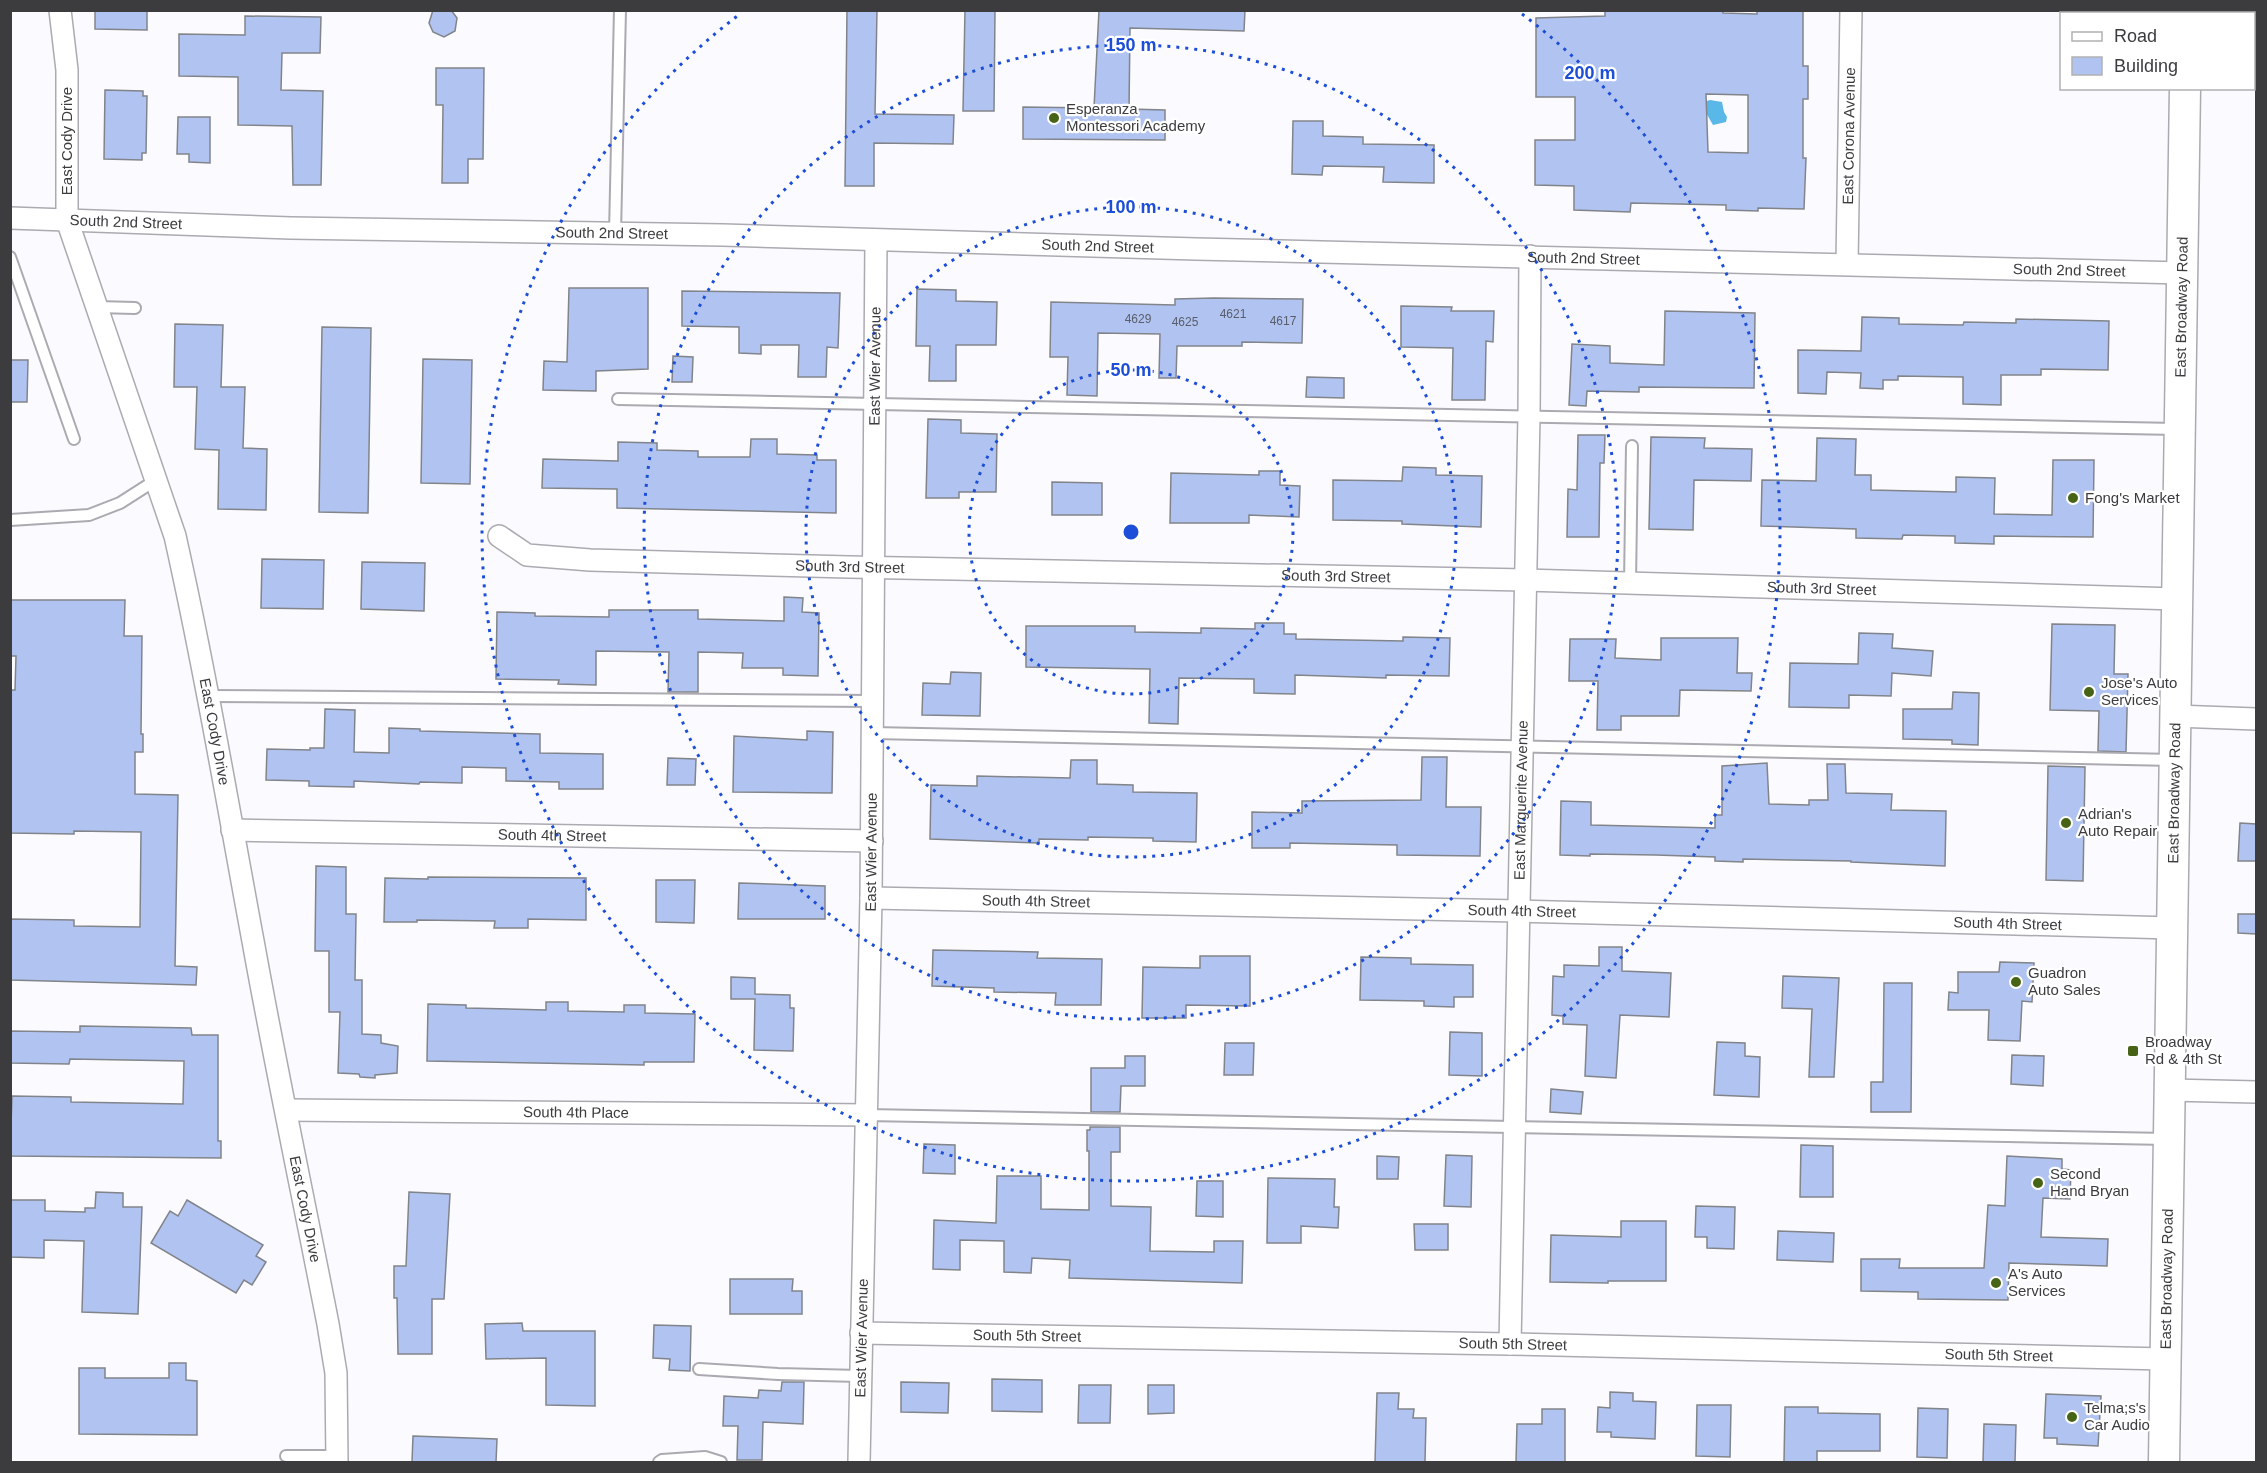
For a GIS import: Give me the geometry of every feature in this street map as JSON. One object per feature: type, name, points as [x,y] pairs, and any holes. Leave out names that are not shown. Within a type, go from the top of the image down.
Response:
[{"type":"main road","name":"East Broadway Road","points":[[2164,1462],[2185,90]]},
{"type":"street","name":"East Cody Drive","points":[[60,10],[67,70],[67,220],[175,536],[209,696],[232,830],[336,1373],[337,1459]]},
{"type":"street","name":"East Corona Avenue","points":[[1847,264],[1851,10]]},
{"type":"street","name":"South 2nd Street","points":[[10,218],[291,228],[876,240],[2182,273]]},
{"type":"street","name":"East Wier Avenue","points":[[859,1462],[872,841],[876,240]]},
{"type":"street","name":"East Marguerite Avenue","points":[[1510,1344],[1529,416],[1530,256]]},
{"type":"street","name":"South 3rd Street","points":[[500,536],[527,555],[590,560],[874,568],[1525,580],[2177,598]]},
{"type":"street","points":[[2175,716],[2256,719]]},
{"type":"street","name":"South 4th Street","points":[[232,830],[872,841]]},
{"type":"street","name":"South 4th Street","points":[[871,898],[1519,911],[2173,928]]},
{"type":"street","points":[[2170,1090],[2256,1092]]},
{"type":"street","name":"South 4th Place","points":[[286,1110],[866,1115]]},
{"type":"street","name":"South 5th Street","points":[[861,1333],[1510,1344],[2165,1359]]},
{"type":"lane","points":[[615,234],[620,10]]},
{"type":"lane","points":[[11,259],[74,439]]},
{"type":"lane","points":[[96,307],[135,308]]},
{"type":"lane","points":[[618,399],[2180,429]]},
{"type":"lane","points":[[1630,583],[1632,446]]},
{"type":"lane","points":[[10,520],[89,515],[120,503],[156,480]]},
{"type":"lane","points":[[209,696],[873,701]]},
{"type":"lane","points":[[873,733],[2174,759]]},
{"type":"lane","points":[[866,1115],[2169,1140]]},
{"type":"lane","points":[[699,1369],[861,1376]]},
{"type":"lane","points":[[286,1456],[337,1459]]},
{"type":"lane","points":[[659,1462],[705,1457],[721,1462]]},
{"type":"water","points":[[1710,100],[1722,102],[1727,117],[1726,122],[1713,125],[1705,111],[1704,102]]},
{"type":"building","points":[[95,10],[147,10],[147,30],[95,29]]},
{"type":"building","points":[[433,10],[451,10],[457,18],[455,31],[444,37],[433,32],[429,23]]},
{"type":"building","points":[[847,10],[877,10],[875,114],[954,115],[953,144],[874,143],[874,186],[845,186]]},
{"type":"building","points":[[965,10],[995,10],[994,111],[963,111]]},
{"type":"building","points":[[1099,10],[1245,10],[1244,31],[1130,28],[1129,109],[1165,110],[1165,140],[1023,139],[1023,107],[1094,108]]},
{"type":"building","points":[[1605,10],[1723,10],[1723,13],[1757,14],[1757,10],[1803,10],[1803,66],[1808,66],[1808,99],[1803,99],[1803,158],[1806,158],[1804,209],[1726,210],[1726,205],[1631,203],[1630,212],[1574,210],[1574,186],[1535,185],[1535,140],[1575,140],[1575,97],[1536,97],[1536,18],[1605,16]],"holes":[[[1706,94],[1748,95],[1748,153],[1708,152]]]},
{"type":"building","points":[[245,16],[321,17],[320,53],[282,53],[281,90],[323,91],[321,185],[293,185],[292,126],[238,125],[238,77],[179,76],[179,34],[245,35]]},
{"type":"building","points":[[436,68],[484,68],[483,159],[468,159],[468,183],[442,183],[443,105],[436,105]]},
{"type":"building","points":[[105,90],[143,91],[143,96],[147,96],[146,153],[142,153],[142,160],[104,159]]},
{"type":"building","points":[[178,117],[210,117],[210,163],[189,162],[189,154],[177,154]]},
{"type":"building","points":[[1293,121],[1323,121],[1323,136],[1363,137],[1363,144],[1434,145],[1434,183],[1383,182],[1384,167],[1323,166],[1322,175],[1292,174]]},
{"type":"building","points":[[569,288],[648,288],[648,369],[596,371],[596,391],[543,390],[544,361],[567,362]]},
{"type":"building","points":[[917,289],[956,290],[956,301],[997,302],[996,345],[956,345],[956,381],[929,381],[930,346],[916,346]]},
{"type":"building","points":[[682,291],[840,293],[838,348],[827,347],[826,377],[798,377],[799,345],[761,345],[761,354],[739,353],[739,327],[682,326]]},
{"type":"building","points":[[1175,299],[1303,299],[1302,343],[1242,342],[1242,346],[1177,346],[1176,378],[1159,378],[1160,334],[1098,333],[1097,396],[1067,395],[1068,357],[1050,357],[1051,302],[1175,305]]},
{"type":"building","points":[[1401,306],[1452,307],[1451,311],[1494,311],[1493,342],[1486,341],[1485,400],[1452,400],[1453,348],[1401,347]]},
{"type":"building","points":[[1665,311],[1755,313],[1754,388],[1639,387],[1639,392],[1587,391],[1586,406],[1569,405],[1572,344],[1610,346],[1610,363],[1664,365]]},
{"type":"building","points":[[1862,317],[1899,318],[1899,324],[2016,323],[2016,319],[2109,321],[2108,370],[2041,369],[2041,375],[2001,375],[2001,405],[1963,404],[1963,377],[1898,376],[1898,380],[1883,380],[1883,389],[1860,388],[1861,373],[1827,372],[1826,394],[1798,393],[1798,350],[1861,351]]},
{"type":"building","points":[[175,324],[223,325],[221,387],[245,387],[243,448],[267,449],[266,510],[218,509],[219,450],[195,449],[197,387],[174,387]]},
{"type":"building","points":[[322,327],[371,328],[368,513],[319,512]]},
{"type":"building","points":[[673,356],[693,357],[692,382],[672,382]]},
{"type":"building","points":[[423,359],[472,360],[470,484],[421,483]]},
{"type":"building","points":[[10,360],[28,360],[27,402],[10,402]]},
{"type":"building","points":[[1307,377],[1344,378],[1344,398],[1306,397]]},
{"type":"building","points":[[928,419],[961,420],[961,433],[997,434],[996,492],[959,492],[959,498],[926,498]]},
{"type":"building","points":[[1578,435],[1605,435],[1604,463],[1600,463],[1599,537],[1567,537],[1568,489],[1577,490]]},
{"type":"building","points":[[1651,437],[1705,438],[1704,448],[1752,449],[1751,481],[1694,480],[1693,530],[1649,529]]},
{"type":"building","points":[[1817,438],[1856,439],[1855,475],[1871,475],[1871,490],[1956,492],[1956,477],[1995,478],[1994,514],[2052,515],[2053,460],[2094,460],[2093,537],[1994,536],[1994,544],[1955,543],[1955,536],[1903,535],[1902,539],[1856,538],[1856,529],[1761,526],[1762,480],[1816,481]]},
{"type":"building","points":[[751,439],[777,439],[777,454],[817,455],[817,460],[836,460],[836,513],[617,508],[617,489],[542,488],[543,459],[618,461],[618,442],[657,443],[657,450],[698,451],[698,457],[750,457]]},
{"type":"building","points":[[1403,467],[1436,468],[1436,475],[1482,476],[1481,527],[1402,524],[1402,521],[1333,520],[1333,480],[1402,481]]},
{"type":"building","points":[[1259,471],[1280,471],[1280,485],[1300,486],[1299,517],[1249,515],[1249,523],[1170,523],[1171,473],[1259,475]]},
{"type":"building","points":[[1052,482],[1102,483],[1102,515],[1052,515]]},
{"type":"building","points":[[262,559],[324,560],[323,609],[261,608]]},
{"type":"building","points":[[362,562],[425,563],[424,611],[361,609]]},
{"type":"building","points":[[784,597],[803,598],[802,612],[819,613],[818,676],[783,675],[783,668],[742,668],[743,653],[698,652],[698,692],[668,692],[669,652],[596,651],[596,685],[558,684],[559,680],[496,679],[497,612],[535,613],[535,616],[609,617],[609,610],[698,610],[698,619],[784,621]]},
{"type":"building","points":[[10,600],[125,600],[124,636],[142,636],[141,734],[143,734],[143,752],[135,752],[135,794],[178,795],[175,966],[197,967],[196,985],[10,980],[10,919],[74,920],[74,926],[140,927],[141,832],[10,833],[10,690],[15,690],[16,656],[10,656]]},
{"type":"building","points":[[1255,623],[1284,623],[1284,634],[1296,634],[1296,639],[1403,641],[1403,637],[1450,638],[1449,676],[1386,675],[1386,678],[1295,675],[1295,694],[1254,693],[1254,679],[1179,678],[1178,724],[1149,723],[1150,669],[1026,667],[1026,626],[1135,626],[1135,632],[1201,633],[1201,628],[1255,629]]},
{"type":"building","name":"Jose's Auto Services","points":[[2052,624],[2115,625],[2114,674],[2128,674],[2126,752],[2098,751],[2099,711],[2050,710]]},
{"type":"building","points":[[1859,633],[1893,634],[1892,648],[1933,651],[1931,676],[1892,673],[1891,696],[1849,695],[1849,708],[1789,707],[1790,663],[1858,664]]},
{"type":"building","points":[[1661,638],[1738,638],[1737,673],[1752,673],[1751,691],[1680,690],[1679,716],[1621,716],[1621,730],[1597,730],[1598,681],[1569,681],[1570,639],[1616,639],[1615,658],[1661,660]]},
{"type":"building","points":[[951,672],[981,673],[980,716],[922,715],[923,683],[950,684]]},
{"type":"building","points":[[1953,692],[1979,693],[1978,745],[1952,744],[1952,740],[1903,739],[1903,709],[1952,709]]},
{"type":"building","points":[[325,709],[355,710],[354,752],[389,753],[389,728],[540,734],[540,753],[603,754],[603,789],[559,789],[559,782],[506,781],[506,768],[462,767],[462,783],[354,781],[354,787],[309,786],[309,781],[266,780],[267,749],[324,748]]},
{"type":"building","points":[[807,731],[833,732],[832,793],[733,792],[734,736],[807,740]]},
{"type":"building","points":[[1422,757],[1447,757],[1446,807],[1481,807],[1480,856],[1397,855],[1397,845],[1290,843],[1290,848],[1252,848],[1252,812],[1302,813],[1302,801],[1421,800]]},
{"type":"building","points":[[668,758],[696,759],[695,785],[667,785]]},
{"type":"building","points":[[1071,760],[1097,760],[1097,784],[1133,785],[1133,792],[1197,793],[1196,842],[1153,841],[1153,838],[1088,837],[1088,840],[1039,839],[1039,843],[930,839],[931,785],[977,786],[977,776],[1070,778]]},
{"type":"building","points":[[1767,763],[1769,804],[1809,805],[1809,800],[1828,800],[1827,764],[1845,764],[1846,793],[1892,794],[1891,810],[1946,811],[1945,866],[1851,861],[1743,859],[1743,862],[1715,861],[1715,857],[1656,855],[1560,855],[1561,801],[1591,802],[1591,825],[1715,828],[1715,815],[1722,815],[1722,766]]},
{"type":"building","name":"Adrian's Auto Repair","points":[[2048,766],[2085,767],[2083,881],[2046,880]]},
{"type":"building","points":[[2240,823],[2256,824],[2256,861],[2238,861]]},
{"type":"building","points":[[316,866],[346,867],[346,914],[356,914],[355,980],[362,980],[362,1034],[381,1035],[381,1043],[398,1046],[397,1073],[375,1075],[375,1078],[360,1077],[359,1074],[338,1073],[340,1012],[329,1012],[329,951],[315,951]]},
{"type":"building","points":[[428,877],[586,878],[586,920],[528,919],[528,928],[494,928],[495,921],[384,922],[385,878],[428,879]]},
{"type":"building","points":[[656,880],[695,880],[694,923],[656,922]]},
{"type":"building","points":[[739,883],[825,886],[825,919],[738,919]]},
{"type":"building","points":[[2238,914],[2256,914],[2256,934],[2238,933]]},
{"type":"building","points":[[1599,947],[1622,947],[1622,971],[1671,973],[1669,1017],[1620,1015],[1616,1078],[1585,1076],[1587,1025],[1563,1024],[1563,1016],[1552,1015],[1553,976],[1564,977],[1564,965],[1599,966]]},
{"type":"building","points":[[933,950],[1038,952],[1037,958],[1102,959],[1101,1005],[1055,1005],[1056,993],[994,992],[994,988],[932,986]]},
{"type":"building","points":[[1200,956],[1250,956],[1250,1006],[1186,1005],[1186,1018],[1142,1018],[1143,967],[1200,968]]},
{"type":"building","points":[[1361,957],[1411,958],[1411,964],[1473,965],[1473,997],[1454,997],[1454,1007],[1424,1006],[1424,1001],[1360,1000]]},
{"type":"building","points":[[2000,962],[2034,963],[2032,1002],[2022,1001],[2020,1041],[1988,1040],[1989,1010],[1948,1010],[1949,992],[1958,993],[1958,972],[1999,972]]},
{"type":"building","points":[[1783,976],[1839,978],[1834,1077],[1809,1077],[1812,1009],[1782,1008]]},
{"type":"building","points":[[731,977],[755,978],[755,994],[790,995],[790,1008],[794,1008],[793,1051],[754,1050],[755,999],[731,999]]},
{"type":"building","points":[[1884,983],[1912,983],[1911,1112],[1871,1112],[1871,1082],[1883,1082]]},
{"type":"building","points":[[546,1002],[568,1002],[568,1011],[624,1012],[624,1005],[645,1005],[645,1013],[695,1014],[694,1062],[644,1062],[644,1065],[427,1061],[428,1004],[466,1005],[466,1008],[546,1010]]},
{"type":"building","points":[[80,1026],[191,1028],[192,1035],[218,1035],[218,1141],[221,1141],[221,1158],[10,1156],[12,1096],[71,1097],[71,1102],[183,1104],[184,1061],[70,1059],[69,1064],[10,1063],[10,1031],[80,1032]]},
{"type":"building","points":[[1450,1032],[1482,1033],[1482,1076],[1449,1075]]},
{"type":"building","points":[[1717,1042],[1745,1043],[1745,1056],[1760,1057],[1759,1097],[1714,1095]]},
{"type":"building","points":[[1225,1043],[1254,1043],[1253,1075],[1224,1075]]},
{"type":"building","points":[[2012,1055],[2044,1056],[2043,1086],[2011,1084]]},
{"type":"building","points":[[1125,1056],[1145,1056],[1145,1086],[1121,1086],[1120,1112],[1091,1112],[1091,1068],[1125,1068]]},
{"type":"building","points":[[1551,1089],[1583,1092],[1581,1114],[1550,1112]]},
{"type":"building","points":[[1090,1127],[1120,1127],[1120,1152],[1111,1152],[1111,1206],[1151,1207],[1150,1251],[1214,1252],[1214,1241],[1243,1241],[1242,1283],[1069,1278],[1070,1260],[1032,1258],[1031,1273],[1004,1272],[1004,1241],[960,1240],[960,1270],[933,1269],[934,1220],[996,1223],[997,1176],[1041,1176],[1041,1209],[1089,1210],[1087,1130],[1090,1130]]},
{"type":"building","points":[[924,1144],[955,1145],[955,1174],[923,1173]]},
{"type":"building","points":[[1801,1145],[1833,1146],[1833,1197],[1800,1197]]},
{"type":"building","points":[[1446,1155],[1472,1156],[1471,1207],[1444,1206]]},
{"type":"building","points":[[1377,1156],[1399,1157],[1398,1179],[1377,1179]]},
{"type":"building","points":[[2007,1156],[2062,1159],[2062,1169],[2071,1170],[2070,1199],[2043,1198],[2041,1237],[2108,1239],[2107,1266],[2009,1263],[2008,1300],[1918,1299],[1918,1292],[1861,1291],[1861,1259],[1900,1259],[1899,1268],[1984,1268],[1988,1205],[2005,1206]]},
{"type":"building","points":[[1268,1178],[1335,1179],[1334,1207],[1339,1207],[1338,1228],[1301,1226],[1301,1243],[1267,1243]]},
{"type":"building","points":[[1197,1181],[1223,1181],[1223,1217],[1196,1216]]},
{"type":"building","points":[[96,1192],[123,1193],[123,1207],[142,1207],[138,1314],[82,1312],[84,1241],[44,1240],[44,1258],[10,1257],[10,1200],[45,1200],[45,1211],[85,1212],[85,1208],[95,1208]]},
{"type":"building","points":[[409,1192],[450,1194],[444,1299],[432,1299],[432,1354],[398,1354],[394,1266],[406,1266]]},
{"type":"building","points":[[187,1200],[263,1245],[256,1256],[266,1262],[252,1285],[244,1280],[236,1293],[151,1243],[170,1211],[178,1216]]},
{"type":"building","points":[[1696,1206],[1735,1207],[1734,1249],[1707,1248],[1707,1237],[1695,1237]]},
{"type":"building","points":[[1621,1221],[1666,1221],[1666,1281],[1550,1282],[1551,1235],[1621,1237]]},
{"type":"building","points":[[1414,1224],[1448,1224],[1448,1250],[1415,1250]]},
{"type":"building","points":[[1778,1231],[1834,1233],[1833,1262],[1777,1260]]},
{"type":"building","points":[[730,1279],[793,1279],[792,1291],[802,1291],[802,1314],[730,1314]]},
{"type":"building","points":[[522,1323],[523,1331],[595,1331],[595,1406],[546,1405],[546,1358],[486,1359],[485,1324]]},
{"type":"building","points":[[654,1325],[691,1326],[690,1371],[669,1370],[670,1359],[653,1358]]},
{"type":"building","points":[[169,1363],[186,1363],[186,1380],[197,1381],[197,1435],[79,1434],[79,1368],[105,1368],[105,1378],[169,1378]]},
{"type":"building","points":[[992,1379],[1042,1380],[1042,1412],[992,1411]]},
{"type":"building","points":[[782,1382],[804,1382],[803,1424],[763,1422],[762,1460],[737,1460],[738,1426],[723,1426],[724,1396],[758,1398],[759,1390],[781,1391]]},
{"type":"building","points":[[901,1382],[949,1383],[948,1413],[901,1412]]},
{"type":"building","points":[[1079,1385],[1111,1385],[1110,1423],[1078,1423]]},
{"type":"building","points":[[1148,1385],[1174,1385],[1174,1413],[1148,1414]]},
{"type":"building","points":[[1610,1392],[1633,1393],[1633,1401],[1656,1402],[1655,1439],[1611,1437],[1611,1432],[1597,1432],[1598,1407],[1610,1408]]},
{"type":"building","points":[[1377,1393],[1399,1393],[1398,1409],[1414,1409],[1413,1418],[1426,1418],[1425,1462],[1375,1462]]},
{"type":"building","name":"Telma;s's Car Audio","points":[[2046,1394],[2101,1396],[2098,1446],[2057,1444],[2057,1438],[2044,1438]]},
{"type":"building","points":[[1697,1405],[1731,1405],[1730,1457],[1696,1456]]},
{"type":"building","points":[[1785,1407],[1818,1407],[1818,1413],[1880,1414],[1880,1451],[1817,1451],[1817,1462],[1784,1462]]},
{"type":"building","points":[[1918,1408],[1948,1409],[1947,1458],[1917,1457]]},
{"type":"building","points":[[1542,1409],[1565,1409],[1565,1462],[1516,1462],[1517,1424],[1542,1424]]},
{"type":"building","points":[[1984,1424],[2016,1425],[2015,1462],[1983,1462]]},
{"type":"building","points":[[413,1436],[497,1439],[496,1462],[412,1462]]},
{"type":"place","name":"Esperanza Montessori Academy","points":[[1054,118]]},
{"type":"place","name":"Fong's Market","points":[[2073,498]]},
{"type":"place","name":"Jose's Auto Services","points":[[2089,692]]},
{"type":"place","name":"Adrian's Auto Repair","points":[[2066,823]]},
{"type":"place","name":"Guadron Auto Sales","points":[[2016,982]]},
{"type":"place","name":"Broadway Rd & 4th St","points":[[2133,1051]]},
{"type":"place","name":"Second Hand Bryan","points":[[2038,1183]]},
{"type":"place","name":"A's Auto Services","points":[[1996,1283]]},
{"type":"place","name":"Telma;s's Car Audio","points":[[2072,1417]]}]
